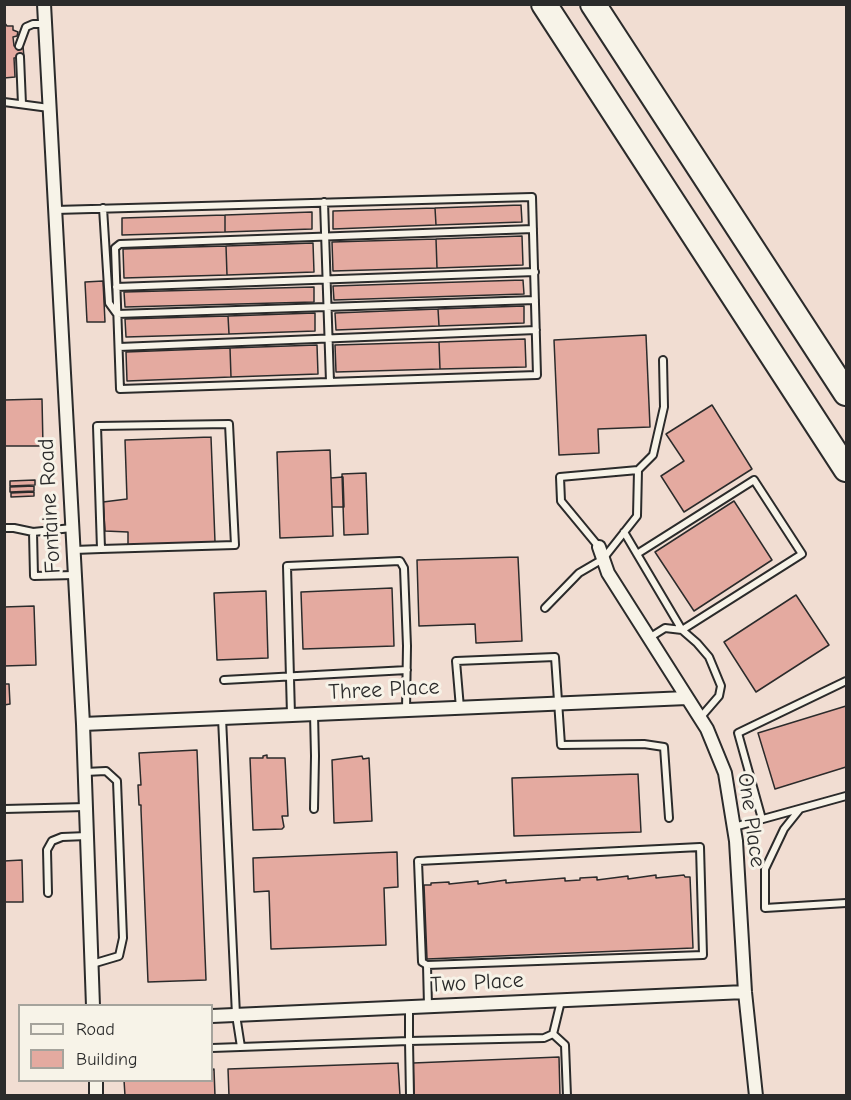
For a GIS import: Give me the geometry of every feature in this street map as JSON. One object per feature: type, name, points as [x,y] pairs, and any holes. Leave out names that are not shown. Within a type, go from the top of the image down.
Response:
[{"type":"highway","points":[[544,4],[846,469]]},
{"type":"highway","points":[[593,4],[846,393]]},
{"type":"street","name":"Fontaine Road","points":[[44,4],[83,724],[93,1004]]},
{"type":"street","name":"One Place","points":[[599,547],[608,573],[707,729],[725,772],[734,827],[745,992],[756,1095]]},
{"type":"street","name":"Three Place","points":[[83,724],[687,698]]},
{"type":"street","name":"Two Place","points":[[213,1016],[745,992]]},
{"type":"lane","points":[[19,46],[26,27],[33,24],[45,24]]},
{"type":"lane","points":[[20,57],[22,104]]},
{"type":"lane","points":[[4,102],[49,108]]},
{"type":"lane","points":[[55,210],[532,196],[535,272],[537,375],[120,389],[115,248],[120,244],[533,229]]},
{"type":"lane","points":[[324,202],[330,382]]},
{"type":"lane","points":[[103,208],[110,303],[117,314]]},
{"type":"lane","points":[[116,287],[535,272]]},
{"type":"lane","points":[[117,314],[535,300]]},
{"type":"lane","points":[[119,347],[536,330]]},
{"type":"lane","points":[[545,608],[579,573],[603,560],[637,516],[638,470],[652,455],[664,407],[663,360]]},
{"type":"lane","points":[[74,550],[235,545],[229,424],[97,426],[101,549]]},
{"type":"lane","points":[[599,547],[561,501],[560,477],[638,470]]},
{"type":"lane","points":[[637,554],[754,480],[802,554],[682,630],[665,628],[649,638]]},
{"type":"lane","points":[[4,528],[33,532],[72,528]]},
{"type":"lane","points":[[33,532],[34,576],[75,575]]},
{"type":"lane","points":[[624,532],[682,630],[709,657],[721,686],[718,696],[700,718]]},
{"type":"lane","points":[[291,715],[287,566],[400,561],[404,568],[406,710]]},
{"type":"lane","points":[[460,708],[456,661],[555,657],[561,745],[644,744],[664,747],[669,818]]},
{"type":"lane","points":[[224,680],[407,670]]},
{"type":"lane","points":[[762,819],[738,733],[846,681]]},
{"type":"lane","points":[[314,714],[314,809]]},
{"type":"lane","points":[[222,718],[236,1015],[241,1047]]},
{"type":"lane","points":[[85,772],[106,771],[117,781],[119,826],[123,938],[119,957],[92,964]]},
{"type":"lane","points":[[734,827],[846,796]]},
{"type":"lane","points":[[4,809],[86,807]]},
{"type":"lane","points":[[800,809],[784,829],[765,869],[765,908],[846,903]]},
{"type":"lane","points":[[48,893],[46,850],[52,841],[62,837],[87,836]]},
{"type":"lane","points":[[700,847],[703,955],[427,964],[422,962],[418,861],[700,847]]},
{"type":"lane","points":[[427,964],[429,1006]]},
{"type":"lane","points":[[553,1034],[561,1000]]},
{"type":"lane","points":[[410,1008],[410,1095]]},
{"type":"lane","points":[[213,1048],[543,1038],[553,1034]]},
{"type":"lane","points":[[553,1034],[565,1045],[567,1095]]},
{"type":"building","points":[[4,22],[7,26],[13,26],[13,30],[18,32],[17,36],[13,37],[14,46],[23,46],[24,57],[14,58],[15,77],[4,78]]},
{"type":"building","points":[[521,205],[522,222],[436,225],[435,208]]},
{"type":"building","points":[[435,208],[436,225],[333,229],[333,211]]},
{"type":"building","points":[[312,212],[312,229],[225,232],[225,215]]},
{"type":"building","points":[[225,215],[225,232],[122,235],[122,218]]},
{"type":"building","points":[[522,236],[523,265],[437,268],[436,239]]},
{"type":"building","points":[[436,239],[437,268],[333,271],[332,242]]},
{"type":"building","points":[[313,243],[314,272],[227,275],[226,246]]},
{"type":"building","points":[[226,246],[227,275],[124,278],[123,249]]},
{"type":"building","points":[[523,280],[524,294],[334,300],[333,286]]},
{"type":"building","points":[[103,281],[105,322],[87,322],[85,282]]},
{"type":"building","points":[[314,287],[314,302],[125,307],[124,292]]},
{"type":"building","points":[[524,306],[524,323],[439,326],[438,309]]},
{"type":"building","points":[[438,309],[439,326],[336,330],[335,313]]},
{"type":"building","points":[[315,313],[315,331],[229,334],[228,316]]},
{"type":"building","points":[[228,316],[229,334],[126,337],[125,319]]},
{"type":"building","points":[[646,335],[650,427],[598,429],[599,453],[559,455],[554,340]]},
{"type":"building","points":[[525,339],[526,367],[440,369],[439,342]]},
{"type":"building","points":[[439,342],[440,369],[336,372],[335,345]]},
{"type":"building","points":[[317,345],[318,374],[231,377],[230,348]]},
{"type":"building","points":[[230,348],[231,377],[127,381],[126,352]]},
{"type":"building","points":[[42,399],[43,446],[4,446],[4,400]]},
{"type":"building","points":[[712,405],[752,469],[684,512],[661,476],[684,461],[666,434]]},
{"type":"building","points":[[211,437],[215,542],[128,545],[128,532],[105,531],[103,502],[127,499],[125,440]]},
{"type":"building","points":[[330,450],[333,536],[280,538],[277,452]]},
{"type":"building","points":[[366,473],[368,534],[344,535],[342,474]]},
{"type":"building","points":[[343,477],[344,507],[332,507],[331,478]]},
{"type":"building","points":[[35,480],[35,485],[10,486],[10,481]]},
{"type":"building","points":[[34,486],[34,491],[10,492],[10,487]]},
{"type":"building","points":[[34,492],[34,496],[11,497],[11,493]]},
{"type":"building","points":[[734,501],[772,560],[694,611],[655,552]]},
{"type":"building","points":[[518,557],[522,641],[476,643],[475,624],[419,626],[417,560]]},
{"type":"building","points":[[392,588],[394,646],[303,649],[301,592]]},
{"type":"building","points":[[266,591],[268,658],[217,660],[214,593]]},
{"type":"building","points":[[796,595],[829,645],[756,692],[724,642]]},
{"type":"building","points":[[34,606],[36,665],[4,666],[4,607]]},
{"type":"building","points":[[4,684],[9,684],[10,704],[4,705]]},
{"type":"building","points":[[846,706],[846,767],[775,789],[758,733]]},
{"type":"building","points":[[197,750],[206,980],[148,982],[141,805],[139,805],[138,785],[141,785],[139,753]]},
{"type":"building","points":[[267,755],[267,758],[285,758],[288,816],[282,816],[284,827],[282,829],[253,830],[250,758],[263,758]]},
{"type":"building","points":[[362,756],[363,759],[369,758],[372,821],[334,823],[332,760]]},
{"type":"building","points":[[638,774],[641,832],[514,836],[512,778]]},
{"type":"building","points":[[397,852],[398,887],[384,888],[386,945],[271,949],[269,891],[254,892],[253,858]]},
{"type":"building","points":[[22,860],[23,902],[4,902],[4,861]]},
{"type":"building","points":[[656,875],[656,878],[684,875],[690,877],[693,948],[427,959],[424,885],[478,881],[478,884],[506,880],[506,883],[565,878],[565,881],[597,877],[597,880],[628,876],[628,879]]},
{"type":"building","points":[[559,1057],[560,1096],[414,1096],[413,1063]]},
{"type":"building","points":[[398,1063],[400,1096],[229,1096],[228,1069]]},
{"type":"building","points":[[213,1070],[215,1096],[125,1096],[124,1082],[213,1082]]}]
